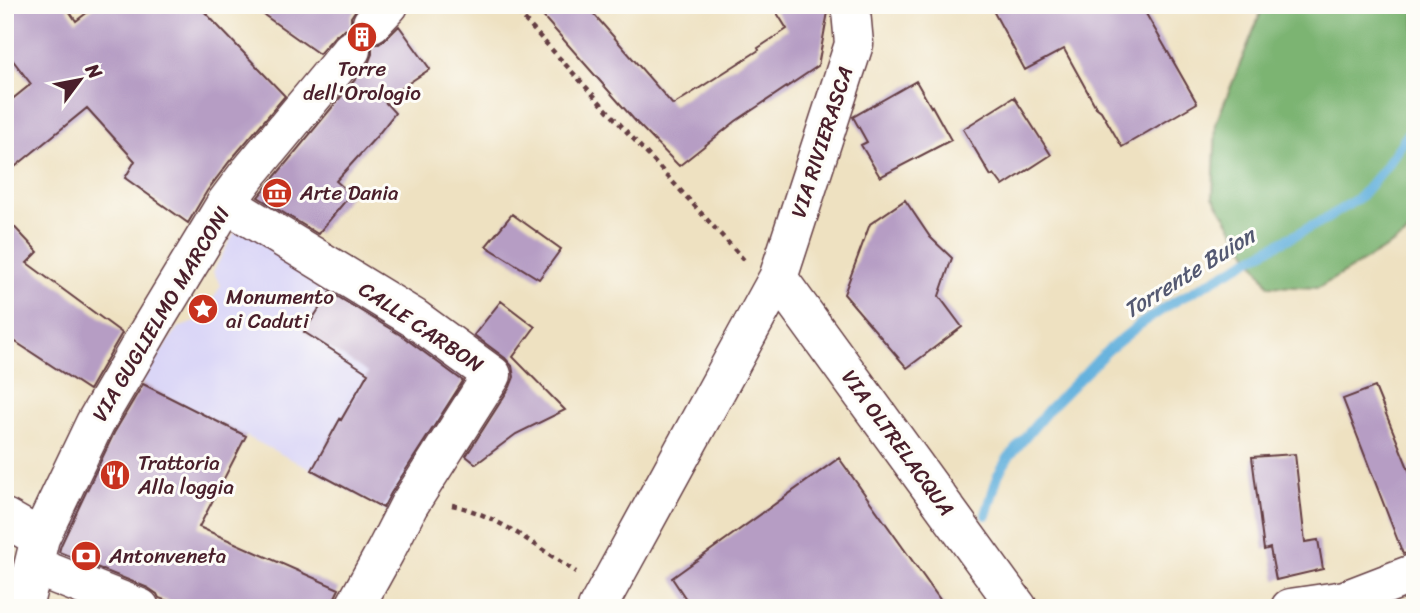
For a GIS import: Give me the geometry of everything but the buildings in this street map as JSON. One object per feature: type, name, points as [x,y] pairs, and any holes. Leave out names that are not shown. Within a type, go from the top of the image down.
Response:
[{"type":"street","name":"VIA RIVIERASCA","points":[[597,608],[775,284],[854,44],[849,5]]},
{"type":"street","name":"VIA GUGLIELMO MARCONI","points":[[23,608],[37,552],[95,423],[154,322],[226,203],[371,26]]},
{"type":"street","name":"CALLE CARBON","points":[[226,203],[414,318],[492,375],[409,505],[354,608]]},
{"type":"street","name":"VIA OLTRELACQUA","points":[[775,284],[1018,608]]},
{"type":"street","points":[[5,518],[37,552],[140,608]]},
{"type":"street","points":[[1290,608],[1345,600],[1415,573]]},
{"type":"path","points":[[511,5],[677,188],[775,284]]},
{"type":"path","points":[[450,504],[499,523],[572,569]]},
{"type":"shaded area","points":[[240,222],[468,370],[390,513],[140,382],[178,328],[201,320],[221,285],[213,272]]},
{"type":"green space","points":[[1264,5],[1415,5],[1415,225],[1404,237],[1318,288],[1269,286],[1213,197],[1216,123]]},
{"type":"waterway","name":"Torrente Buion","points":[[986,515],[998,475],[1008,458],[1049,409],[1108,350],[1169,305],[1326,219],[1360,197],[1415,125]]},
{"type":"place","name":"Torre dell'Orologio","points":[[362,37]]},
{"type":"place","name":"Arte Dania","points":[[277,193]]},
{"type":"place","name":"Monumento ai Caduti","points":[[203,309]]},
{"type":"place","name":"Trattoria Alla loggia","points":[[115,475]]},
{"type":"place","name":"Antonveneta","points":[[86,556]]}]
